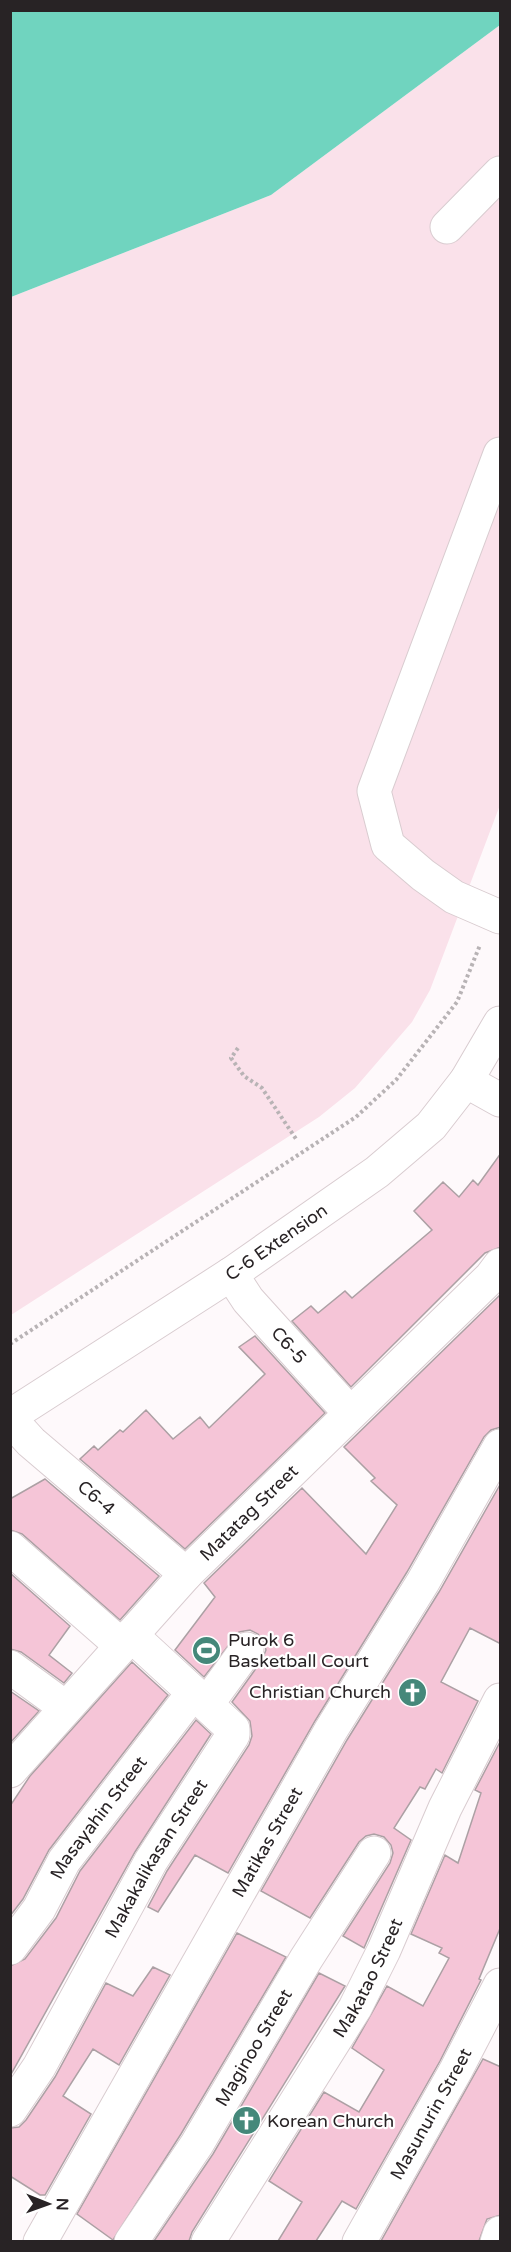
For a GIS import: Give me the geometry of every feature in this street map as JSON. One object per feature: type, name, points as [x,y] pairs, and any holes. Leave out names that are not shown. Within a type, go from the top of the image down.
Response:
[{"type":"street","points":[[447,227],[501,173]]},
{"type":"street","points":[[497,915],[454,897],[388,846],[375,791],[501,454]]},
{"type":"street","name":"C-6 Extension","points":[[17,1412],[231,1274],[377,1172],[431,1126],[466,1081],[501,1023]]},
{"type":"street","points":[[466,1081],[501,1100]]},
{"type":"street","name":"Matatag Street","points":[[14,1760],[186,1574],[501,1265]]},
{"type":"street","name":"C6-5","points":[[231,1274],[248,1300],[350,1413]]},
{"type":"street","name":"C6-4","points":[[17,1412],[31,1442],[186,1574]]},
{"type":"street","name":"Matikas Street","points":[[40,2241],[331,1730],[423,1582],[501,1446]]},
{"type":"street","name":"Makakalikasan Street","points":[[10,1548],[200,1699],[233,1729],[233,1735],[151,1861],[39,2067],[10,2110]]},
{"type":"street","name":"Masayahin Street","points":[[10,1948],[39,1909],[64,1861],[200,1699],[247,1649]]},
{"type":"street","points":[[10,1667],[65,1707]]},
{"type":"street","name":"Makatao Street","points":[[208,2241],[355,2008],[384,1950],[445,1808],[501,1700]]},
{"type":"street","name":"Maginoo Street","points":[[131,2241],[197,2144],[306,1959],[374,1853]]},
{"type":"street","name":"Masunurin Street","points":[[359,2241],[456,2070],[501,1985]]},
{"type":"street","points":[[497,2241],[501,2233]]},
{"type":"path","points":[[10,1344],[356,1117],[396,1080],[457,1002],[497,915]]},
{"type":"path","points":[[238,1048],[231,1058],[244,1076],[262,1088],[296,1139]]},
{"type":"shaded area","points":[[11,10],[500,10],[500,25],[271,195],[11,297]]},
{"type":"shaded area","points":[[500,25],[500,805],[430,990],[412,1022],[355,1088],[319,1117],[11,1315],[11,297],[271,195]]},
{"type":"building","points":[[501,1153],[501,1247],[485,1253],[351,1387],[292,1321],[311,1306],[318,1313],[345,1291],[352,1298],[432,1230],[414,1211],[443,1182],[459,1197],[473,1180],[478,1185]]},
{"type":"building","points":[[501,1294],[501,1427],[491,1430],[484,1437],[407,1572],[315,1721],[228,1873],[195,1855],[158,1912],[148,1907],[167,1871],[249,1745],[252,1736],[250,1721],[232,1702],[262,1660],[266,1650],[258,1634],[250,1630],[239,1632],[204,1677],[175,1650],[215,1597],[204,1583],[302,1488],[366,1554],[397,1505],[371,1481],[375,1478],[344,1447]]},
{"type":"building","points":[[255,1336],[325,1413],[185,1549],[80,1459],[94,1446],[98,1450],[120,1430],[123,1432],[146,1410],[173,1439],[200,1417],[209,1428],[265,1374],[239,1347]]},
{"type":"building","points":[[45,1479],[159,1576],[120,1620],[22,1534],[10,1530],[10,1499]]},
{"type":"building","points":[[501,1483],[501,1644],[470,1628],[441,1682],[478,1701],[442,1773],[436,1769],[425,1789],[420,1787],[394,1828],[411,1840],[364,1948],[343,1936],[390,1863],[393,1853],[391,1845],[384,1837],[374,1834],[366,1836],[359,1842],[310,1918],[261,1891],[347,1740],[439,1592]]},
{"type":"building","points":[[10,1573],[70,1626],[49,1655],[72,1673],[64,1683],[21,1652],[10,1649]]},
{"type":"building","points":[[132,1662],[168,1695],[49,1850],[23,1899],[10,1916],[10,1806],[30,1776]]},
{"type":"building","points":[[10,1691],[39,1711],[11,1742],[10,1742]]},
{"type":"building","points":[[196,1720],[211,1734],[135,1852],[10,2076],[10,1966],[25,1959],[56,1918],[80,1871]]},
{"type":"building","points":[[501,1740],[501,1926],[479,1979],[481,1980],[440,2061],[356,2209],[342,2201],[316,2241],[278,2241],[302,2202],[269,2181],[324,2092],[359,2112],[384,2070],[352,2048],[387,1986],[423,2006],[449,1958],[439,1953],[442,1948],[411,1934],[445,1855],[458,1863],[481,1793],[475,1790]]},
{"type":"building","points":[[237,1933],[286,1957],[181,2134],[113,2240],[77,2214]]},
{"type":"building","points":[[153,1967],[170,1975],[119,2065],[93,2049],[63,2096],[91,2114],[45,2195],[40,2195],[10,2176],[10,2128],[19,2127],[26,2120],[55,2077],[106,1983],[133,1996]]},
{"type":"building","points":[[319,1973],[345,1986],[192,2232],[189,2241],[154,2241],[213,2154]]},
{"type":"building","points":[[483,2059],[501,2067],[501,2215],[487,2219],[479,2241],[381,2241]]},
{"type":"place","name":"Purok 6 Basketball Court","points":[[207,1650]]},
{"type":"place","name":"Christian Church","points":[[412,1692]]},
{"type":"place","name":"Korean Church","points":[[246,2121]]}]
